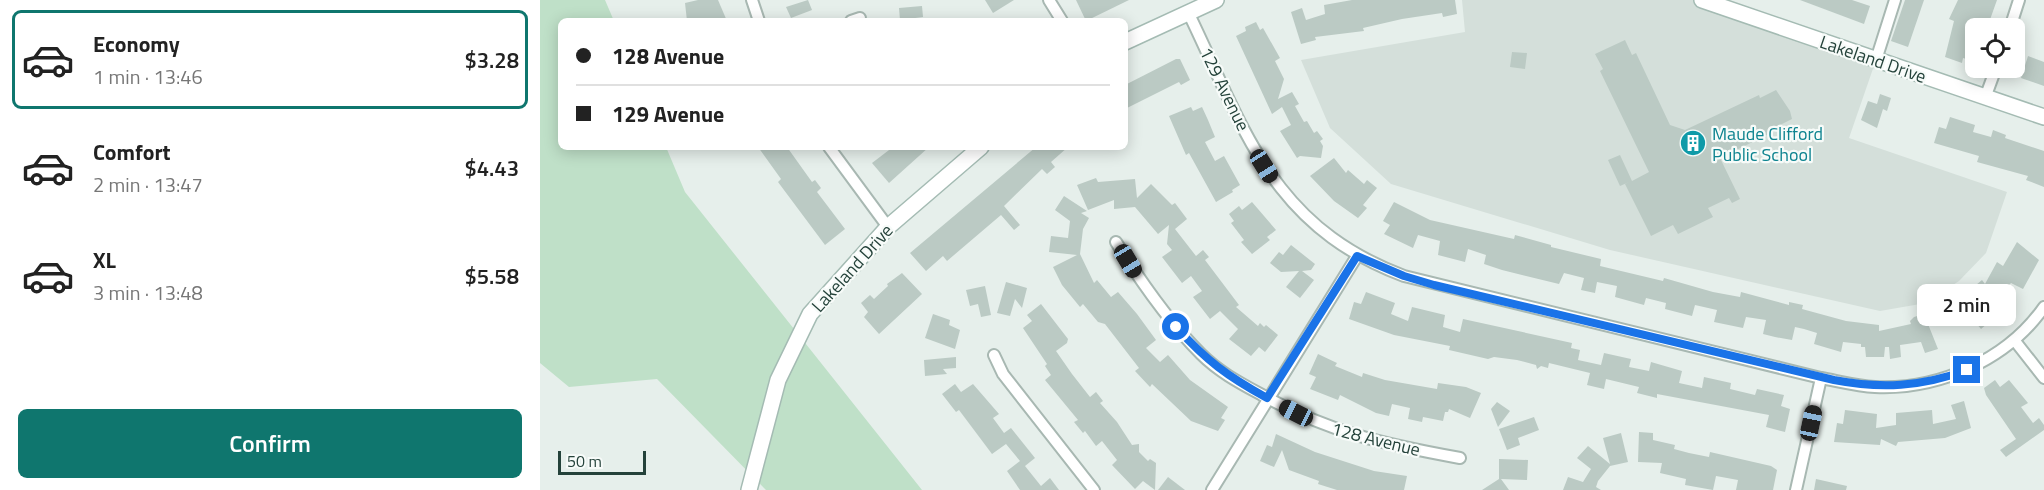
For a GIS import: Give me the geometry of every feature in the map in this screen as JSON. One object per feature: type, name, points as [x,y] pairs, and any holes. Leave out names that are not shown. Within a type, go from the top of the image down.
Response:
[{"type":"street","points":[[752,0],[758,18]]},
{"type":"street","points":[[1049,0],[1060,18]]},
{"type":"street","points":[[1128,41],[1216,0]]},
{"type":"street","points":[[1876,60],[1895,0]]},
{"type":"street","points":[[2013,18],[2019,0]]},
{"type":"street","name":"Lakeland Drive","points":[[1712,2],[2044,117]]},
{"type":"street","name":"129 Avenue","points":[[1188,12],[1257,154],[1271,177],[1298,210],[1357,256],[1396,273],[1434,285],[1821,378],[1874,387],[1920,384],[1967,370],[2015,341],[2044,308]]},
{"type":"street","points":[[1985,98],[1992,78]]},
{"type":"street","points":[[831,150],[888,227]]},
{"type":"street","name":"Lakeland Drive","points":[[749,490],[778,380],[810,314],[888,227],[978,150]]},
{"type":"street","name":"128 Avenue","points":[[1116,242],[1140,280],[1202,356],[1227,376],[1267,398],[1341,432],[1376,442],[1460,458]]},
{"type":"street","points":[[1212,490],[1357,256]]},
{"type":"street","points":[[2015,341],[2044,378]]},
{"type":"street","points":[[994,355],[1003,374],[1094,490]]},
{"type":"street","points":[[1796,490],[1821,378]]},
{"type":"shaded area","points":[[1462,0],[1702,0],[1876,60],[1849,138],[2007,192],[1986,253],[1959,281],[1926,303],[1880,311],[1610,250],[1391,184],[1330,128],[1301,60],[1465,32]]},
{"type":"green space","points":[[540,0],[605,0],[613,18],[558,18],[558,150],[667,150],[685,192],[922,490],[766,490],[657,379],[569,387],[540,363]]},
{"type":"building","points":[[698,0],[718,0],[726,18],[687,18],[685,3]]},
{"type":"building","points":[[808,0],[812,10],[791,18],[786,7]]},
{"type":"building","points":[[985,0],[1014,0],[993,13]]},
{"type":"building","points":[[1076,0],[1129,0],[1092,18],[1085,18]]},
{"type":"building","points":[[1352,0],[1455,0],[1457,14],[1443,17],[1442,13],[1402,19],[1363,28],[1364,31],[1315,37],[1316,40],[1301,44],[1291,12],[1302,8],[1306,20],[1325,14],[1324,5]]},
{"type":"building","points":[[1800,0],[1852,0],[1870,6],[1864,24]]},
{"type":"building","points":[[1905,0],[1924,0],[1908,47],[1891,41]]},
{"type":"building","points":[[1958,0],[1997,0],[1991,18],[1965,18],[1965,59],[1963,58],[1962,63],[1945,57],[1954,21],[1949,19]]},
{"type":"building","points":[[922,6],[923,17],[900,18],[899,8]]},
{"type":"building","points":[[1256,22],[1260,30],[1263,28],[1280,58],[1275,61],[1284,79],[1278,99],[1292,92],[1299,104],[1295,106],[1304,122],[1307,121],[1314,133],[1317,131],[1323,139],[1320,141],[1323,146],[1321,158],[1300,156],[1297,158],[1280,131],[1291,125],[1282,107],[1272,114],[1236,36],[1246,31],[1245,27]]},
{"type":"building","name":"Maude Clifford Public School","points":[[1625,40],[1632,55],[1636,53],[1670,125],[1685,130],[1759,95],[1760,98],[1776,90],[1790,111],[1792,119],[1776,127],[1777,130],[1720,158],[1740,199],[1732,203],[1729,198],[1708,208],[1713,217],[1678,234],[1673,225],[1651,236],[1625,184],[1629,182],[1620,186],[1608,160],[1620,155],[1632,181],[1649,172],[1600,71],[1603,69],[1595,54]]},
{"type":"building","points":[[1512,52],[1527,53],[1525,69],[1510,67]]},
{"type":"building","points":[[2028,56],[2044,62],[2044,86],[2021,78],[2025,78]]},
{"type":"building","points":[[1176,59],[1180,59],[1190,80],[1181,85],[1179,82],[1128,108],[1128,83]]},
{"type":"building","points":[[1880,94],[1891,98],[1887,111],[1883,109],[1877,128],[1861,120],[1868,101],[1877,104]]},
{"type":"building","points":[[1191,107],[1193,111],[1202,107],[1215,137],[1205,142],[1215,161],[1224,156],[1240,185],[1216,202],[1189,153],[1186,155],[1169,116]]},
{"type":"building","points":[[1950,117],[1975,125],[1973,132],[1991,137],[1993,130],[2006,135],[2005,138],[2044,151],[2044,187],[2026,180],[2028,176],[1977,162],[1979,156],[1934,143],[1939,127],[1946,129]]},
{"type":"building","points":[[760,150],[789,150],[812,182],[815,180],[821,188],[817,192],[845,229],[825,245],[778,182],[781,179]]},
{"type":"building","points":[[889,150],[926,150],[889,183],[872,163]]},
{"type":"building","points":[[1032,150],[1065,150],[1051,162],[1055,167],[1047,174],[1042,169],[1004,206],[1020,225],[1014,230],[1001,215],[947,261],[943,256],[926,271],[910,253]]},
{"type":"building","points":[[1334,158],[1346,173],[1348,170],[1364,184],[1367,180],[1377,188],[1363,205],[1367,208],[1358,218],[1334,201],[1310,176]]},
{"type":"building","points":[[1096,178],[1098,182],[1135,179],[1137,198],[1151,184],[1172,205],[1175,203],[1187,219],[1175,229],[1196,256],[1203,250],[1209,257],[1205,260],[1239,305],[1236,307],[1258,326],[1260,323],[1264,327],[1266,325],[1278,335],[1265,352],[1259,347],[1251,356],[1229,339],[1238,329],[1220,311],[1210,319],[1193,297],[1202,291],[1191,276],[1182,283],[1162,257],[1172,250],[1167,244],[1169,225],[1158,234],[1135,207],[1114,209],[1114,200],[1088,210],[1077,185]]},
{"type":"building","points":[[1064,196],[1087,211],[1081,213],[1089,218],[1083,229],[1080,254],[1094,283],[1097,280],[1111,297],[1118,292],[1137,314],[1156,340],[1146,348],[1160,362],[1168,355],[1190,380],[1228,407],[1221,418],[1225,420],[1218,431],[1191,421],[1152,384],[1150,387],[1135,371],[1139,368],[1105,324],[1098,322],[1083,304],[1080,307],[1062,285],[1053,267],[1077,255],[1049,252],[1051,236],[1068,238],[1070,221],[1055,210]]},
{"type":"building","points":[[1252,202],[1276,230],[1267,237],[1270,240],[1252,254],[1241,242],[1244,240],[1231,223],[1234,221],[1229,214],[1239,206],[1242,210]]},
{"type":"building","points":[[1394,202],[1430,220],[1514,239],[1515,235],[1551,245],[1551,247],[1601,259],[1600,266],[1663,281],[1664,278],[1713,292],[1740,297],[1741,292],[1789,305],[1789,302],[1803,305],[1802,309],[1846,321],[1879,325],[1879,331],[1911,324],[1910,321],[1914,317],[1924,314],[1938,349],[1925,353],[1921,342],[1900,345],[1901,357],[1890,359],[1889,347],[1885,347],[1884,357],[1866,357],[1865,347],[1861,347],[1861,344],[1843,342],[1841,352],[1814,344],[1817,333],[1804,329],[1795,327],[1792,340],[1775,337],[1763,334],[1766,320],[1746,317],[1743,328],[1714,322],[1717,310],[1695,305],[1692,316],[1665,309],[1666,303],[1646,298],[1644,305],[1615,297],[1617,286],[1597,282],[1595,293],[1581,290],[1584,278],[1564,273],[1559,284],[1502,270],[1484,264],[1486,255],[1468,249],[1465,262],[1438,255],[1440,241],[1418,235],[1413,248],[1384,234],[1390,225],[1383,221]]},
{"type":"building","points":[[2017,242],[2039,260],[2023,289],[2011,283],[1998,297],[2007,307],[1981,329],[1971,317],[1966,320],[1953,304],[1982,280],[1985,284],[1997,262],[2003,266]]},
{"type":"building","points":[[1291,245],[1315,264],[1311,270],[1302,271],[1314,280],[1300,298],[1286,287],[1299,271],[1281,272],[1270,263],[1279,252],[1283,255]]},
{"type":"building","points":[[902,273],[922,294],[879,334],[864,317],[868,312],[861,303],[870,295],[874,299],[888,286],[887,284]]},
{"type":"building","points":[[1006,282],[1027,288],[1022,308],[1015,299],[1010,316],[997,313]]},
{"type":"building","points":[[985,286],[991,315],[981,317],[978,304],[970,306],[966,290]]},
{"type":"building","points":[[1366,292],[1395,303],[1391,314],[1408,321],[1412,307],[1445,315],[1443,327],[1460,332],[1463,319],[1572,343],[1571,348],[1580,350],[1578,360],[1601,365],[1604,353],[1631,359],[1629,367],[1649,371],[1651,362],[1682,371],[1679,383],[1702,388],[1704,377],[1731,383],[1730,389],[1755,395],[1757,389],[1784,395],[1781,406],[1790,409],[1785,432],[1766,427],[1769,415],[1657,394],[1657,398],[1637,393],[1639,387],[1606,379],[1604,389],[1587,385],[1590,373],[1549,363],[1548,368],[1541,366],[1537,369],[1536,365],[1517,360],[1494,357],[1488,359],[1449,350],[1450,346],[1394,335],[1349,319],[1354,302],[1361,304]]},
{"type":"building","points":[[1041,304],[1068,339],[1067,343],[1056,351],[1072,374],[1090,397],[1096,392],[1103,401],[1100,403],[1117,422],[1132,445],[1139,444],[1139,452],[1148,461],[1150,459],[1156,463],[1155,490],[1143,481],[1135,489],[1112,465],[1117,460],[1102,441],[1096,446],[1085,431],[1083,433],[1074,422],[1078,420],[1045,380],[1051,375],[1045,366],[1047,364],[1023,328],[1032,321],[1027,315]]},
{"type":"building","points":[[933,314],[950,320],[949,325],[960,330],[955,349],[925,338]]},
{"type":"building","points":[[1318,354],[1337,363],[1335,366],[1362,377],[1363,373],[1385,380],[1437,389],[1438,383],[1466,387],[1481,393],[1470,418],[1449,409],[1445,412],[1443,421],[1423,417],[1422,422],[1408,419],[1410,408],[1392,404],[1389,416],[1376,413],[1340,395],[1338,400],[1310,389],[1316,377],[1309,374]]},
{"type":"building","points":[[956,357],[956,368],[943,369],[947,374],[925,376],[924,360]]},
{"type":"building","points":[[1995,380],[2000,387],[2009,380],[2028,403],[2021,407],[2033,423],[2039,418],[2044,425],[2044,430],[2006,457],[2000,450],[2016,439],[1986,395],[1984,388]]},
{"type":"building","points":[[955,384],[961,392],[973,384],[999,414],[993,418],[1004,433],[1011,428],[1035,458],[1025,466],[1041,486],[1050,478],[1059,490],[1020,490],[1007,471],[1020,461],[1006,444],[992,454],[959,410],[956,412],[942,394]]},
{"type":"building","points":[[1964,401],[1971,428],[1945,438],[1898,442],[1896,446],[1881,439],[1880,445],[1834,442],[1837,423],[1843,424],[1845,410],[1877,414],[1876,428],[1896,425],[1896,413],[1932,410],[1933,424],[1956,419],[1951,405]]},
{"type":"building","points":[[1497,402],[1510,411],[1498,427],[1491,409]]},
{"type":"building","points":[[1534,417],[1539,430],[1518,438],[1520,445],[1507,450],[1499,429]]},
{"type":"building","points":[[1639,432],[1653,433],[1653,440],[1675,445],[1674,449],[1689,453],[1709,457],[1710,452],[1771,466],[1777,470],[1773,490],[1736,490],[1738,480],[1716,476],[1713,490],[1685,485],[1686,479],[1660,473],[1662,463],[1638,462]]},
{"type":"building","points":[[1621,433],[1628,462],[1610,466],[1598,481],[1596,487],[1601,490],[1563,490],[1568,477],[1583,482],[1591,469],[1577,458],[1588,446],[1610,464],[1603,438]]},
{"type":"building","points":[[1276,434],[1315,452],[1374,471],[1407,476],[1404,490],[1337,490],[1318,484],[1319,481],[1289,470],[1282,450],[1274,467],[1260,461],[1267,445],[1272,447]]},
{"type":"building","points":[[1499,459],[1528,460],[1527,480],[1501,479],[1509,490],[1482,490],[1499,479]]},
{"type":"building","points":[[1168,477],[1185,490],[1158,490]]},
{"type":"building","points":[[1816,479],[1847,486],[1846,490],[1814,490]]},
{"type":"place","name":"Maude Clifford Public School","points":[[1693,143]]},
{"type":"route","points":[[1176,327],[1202,356],[1227,376],[1267,398],[1357,256],[1379,267],[1434,285],[1821,378],[1874,387],[1897,387],[1945,378],[1967,370]]}]
